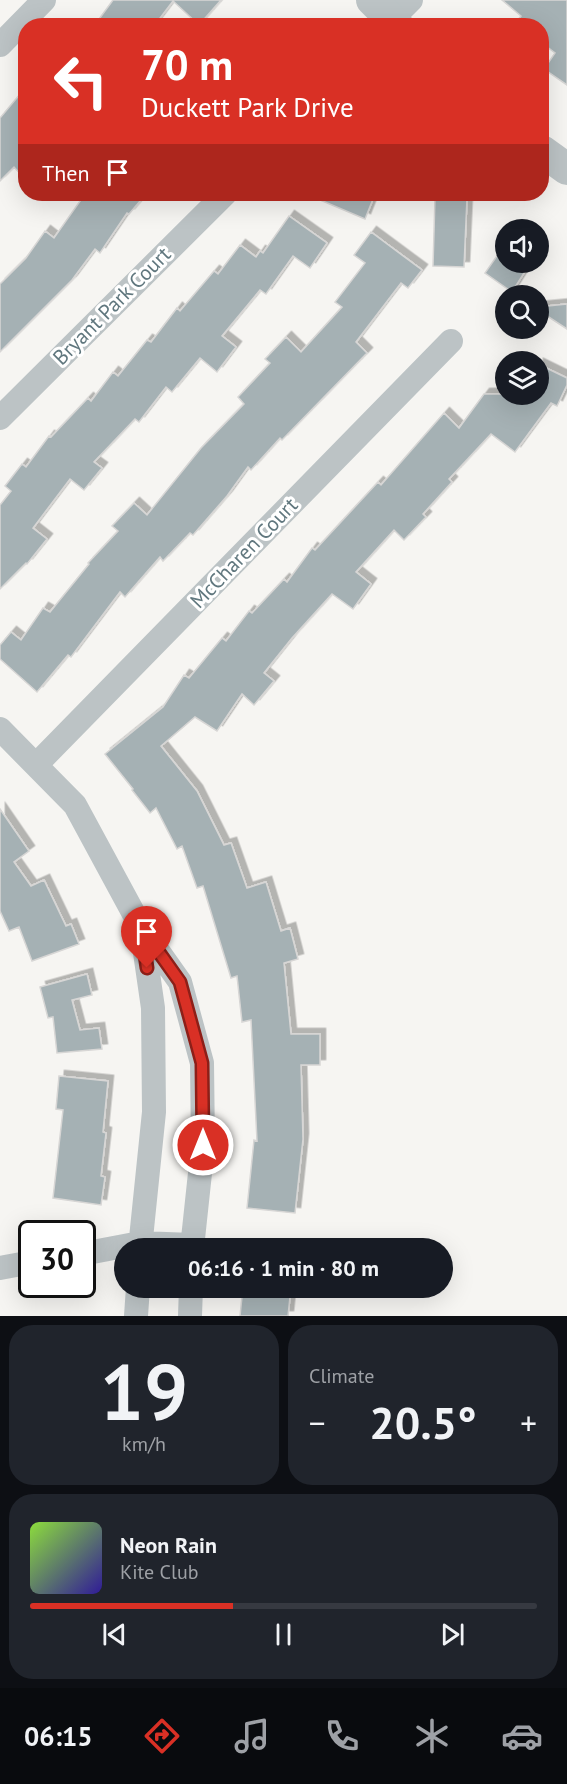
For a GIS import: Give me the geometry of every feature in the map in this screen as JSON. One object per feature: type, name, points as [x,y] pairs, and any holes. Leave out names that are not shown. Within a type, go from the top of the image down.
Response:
[{"type":"street","points":[[26,18],[44,0]]},
{"type":"street","points":[[0,45],[18,27]]},
{"type":"street","points":[[549,156],[567,169]]},
{"type":"street","name":"Bryant Park Court","points":[[0,418],[218,201]]},
{"type":"street","name":"McCharen Court","points":[[36,765],[451,341]]},
{"type":"street","points":[[0,729],[75,805],[141,927],[180,982],[202,1063],[203,1145],[193,1238]]},
{"type":"street","points":[[141,927],[153,1008],[154,1112],[141,1238]]},
{"type":"street","points":[[96,1252],[114,1250]]},
{"type":"street","points":[[0,1268],[18,1265]]},
{"type":"street","points":[[136,1316],[137,1298]]},
{"type":"street","points":[[190,1316],[191,1298]]},
{"type":"building","points":[[113,0],[221,0],[205,18],[191,18],[173,1],[160,18],[100,18]]},
{"type":"building","points":[[502,0],[567,0],[567,85],[549,72],[549,62],[555,53],[549,48],[549,18],[519,18],[521,16]]},
{"type":"building","points":[[18,97],[18,171],[14,167],[0,181],[0,118]]},
{"type":"building","points":[[80,201],[140,201],[129,214],[127,213],[100,253],[95,249],[72,280],[0,352],[0,284],[26,258],[45,231],[54,238]]},
{"type":"building","points":[[323,201],[372,201],[365,219]]},
{"type":"building","points":[[435,201],[467,201],[464,267],[433,266]]},
{"type":"building","points":[[289,216],[327,243],[310,268],[293,256],[266,294],[260,290],[222,336],[236,347],[217,372],[200,358],[172,392],[166,387],[139,422],[135,419],[94,462],[102,468],[84,490],[70,479],[33,528],[47,539],[27,564],[0,589],[0,505],[11,491],[5,486],[22,464],[26,467],[49,436],[51,437],[88,398],[91,401],[113,372],[118,376],[147,340],[151,342],[177,308],[180,311],[214,271],[218,274],[240,245],[256,257],[260,251],[263,253]]},
{"type":"building","points":[[371,232],[422,270],[408,288],[401,283],[356,342],[367,353],[282,440],[280,438],[251,470],[248,467],[227,496],[193,535],[190,533],[163,561],[160,557],[125,597],[120,592],[71,657],[68,655],[37,692],[0,659],[0,645],[11,632],[21,640],[43,608],[50,612],[88,563],[118,531],[112,526],[134,503],[147,515],[201,448],[244,404],[238,397],[270,363],[265,359],[286,337],[301,352],[342,307],[335,302],[365,263],[354,255]]},
{"type":"building","points":[[495,259],[495,273],[524,273],[516,285],[502,285],[485,273]]},
{"type":"building","points":[[567,304],[567,329],[549,317],[549,306]]},
{"type":"building","points":[[549,369],[567,378],[567,385],[557,406],[551,403],[515,452],[491,434],[449,479],[452,482],[423,514],[426,517],[404,540],[394,530],[356,572],[371,584],[353,609],[332,594],[264,673],[274,681],[254,705],[242,694],[217,731],[195,717],[161,746],[197,791],[224,845],[231,843],[247,888],[266,882],[281,931],[290,928],[298,959],[284,963],[291,1034],[320,1034],[320,1065],[301,1065],[303,1139],[295,1213],[247,1208],[254,1140],[257,1141],[251,1020],[242,1022],[237,976],[231,978],[203,886],[197,888],[182,846],[177,849],[156,808],[150,813],[105,754],[163,707],[184,675],[189,678],[222,638],[226,641],[249,611],[252,613],[284,579],[287,582],[312,548],[315,550],[378,482],[381,485],[444,413],[459,428],[484,394],[495,394],[495,405],[549,405]]},
{"type":"building","points":[[0,809],[29,851],[14,862],[31,886],[44,880],[66,926],[71,924],[79,944],[32,961],[19,927],[9,931],[0,911]]},
{"type":"building","points":[[87,974],[92,995],[72,1000],[80,1030],[99,1028],[102,1049],[57,1053],[53,1017],[48,1018],[40,987]]},
{"type":"building","points":[[59,1076],[108,1081],[103,1132],[106,1133],[101,1176],[105,1177],[101,1205],[53,1198],[63,1110],[56,1109]]},
{"type":"building","points":[[242,1298],[290,1298],[288,1316],[240,1316]]},
{"type":"route","points":[[147,968],[141,927],[180,982],[202,1063],[203,1145]]}]
